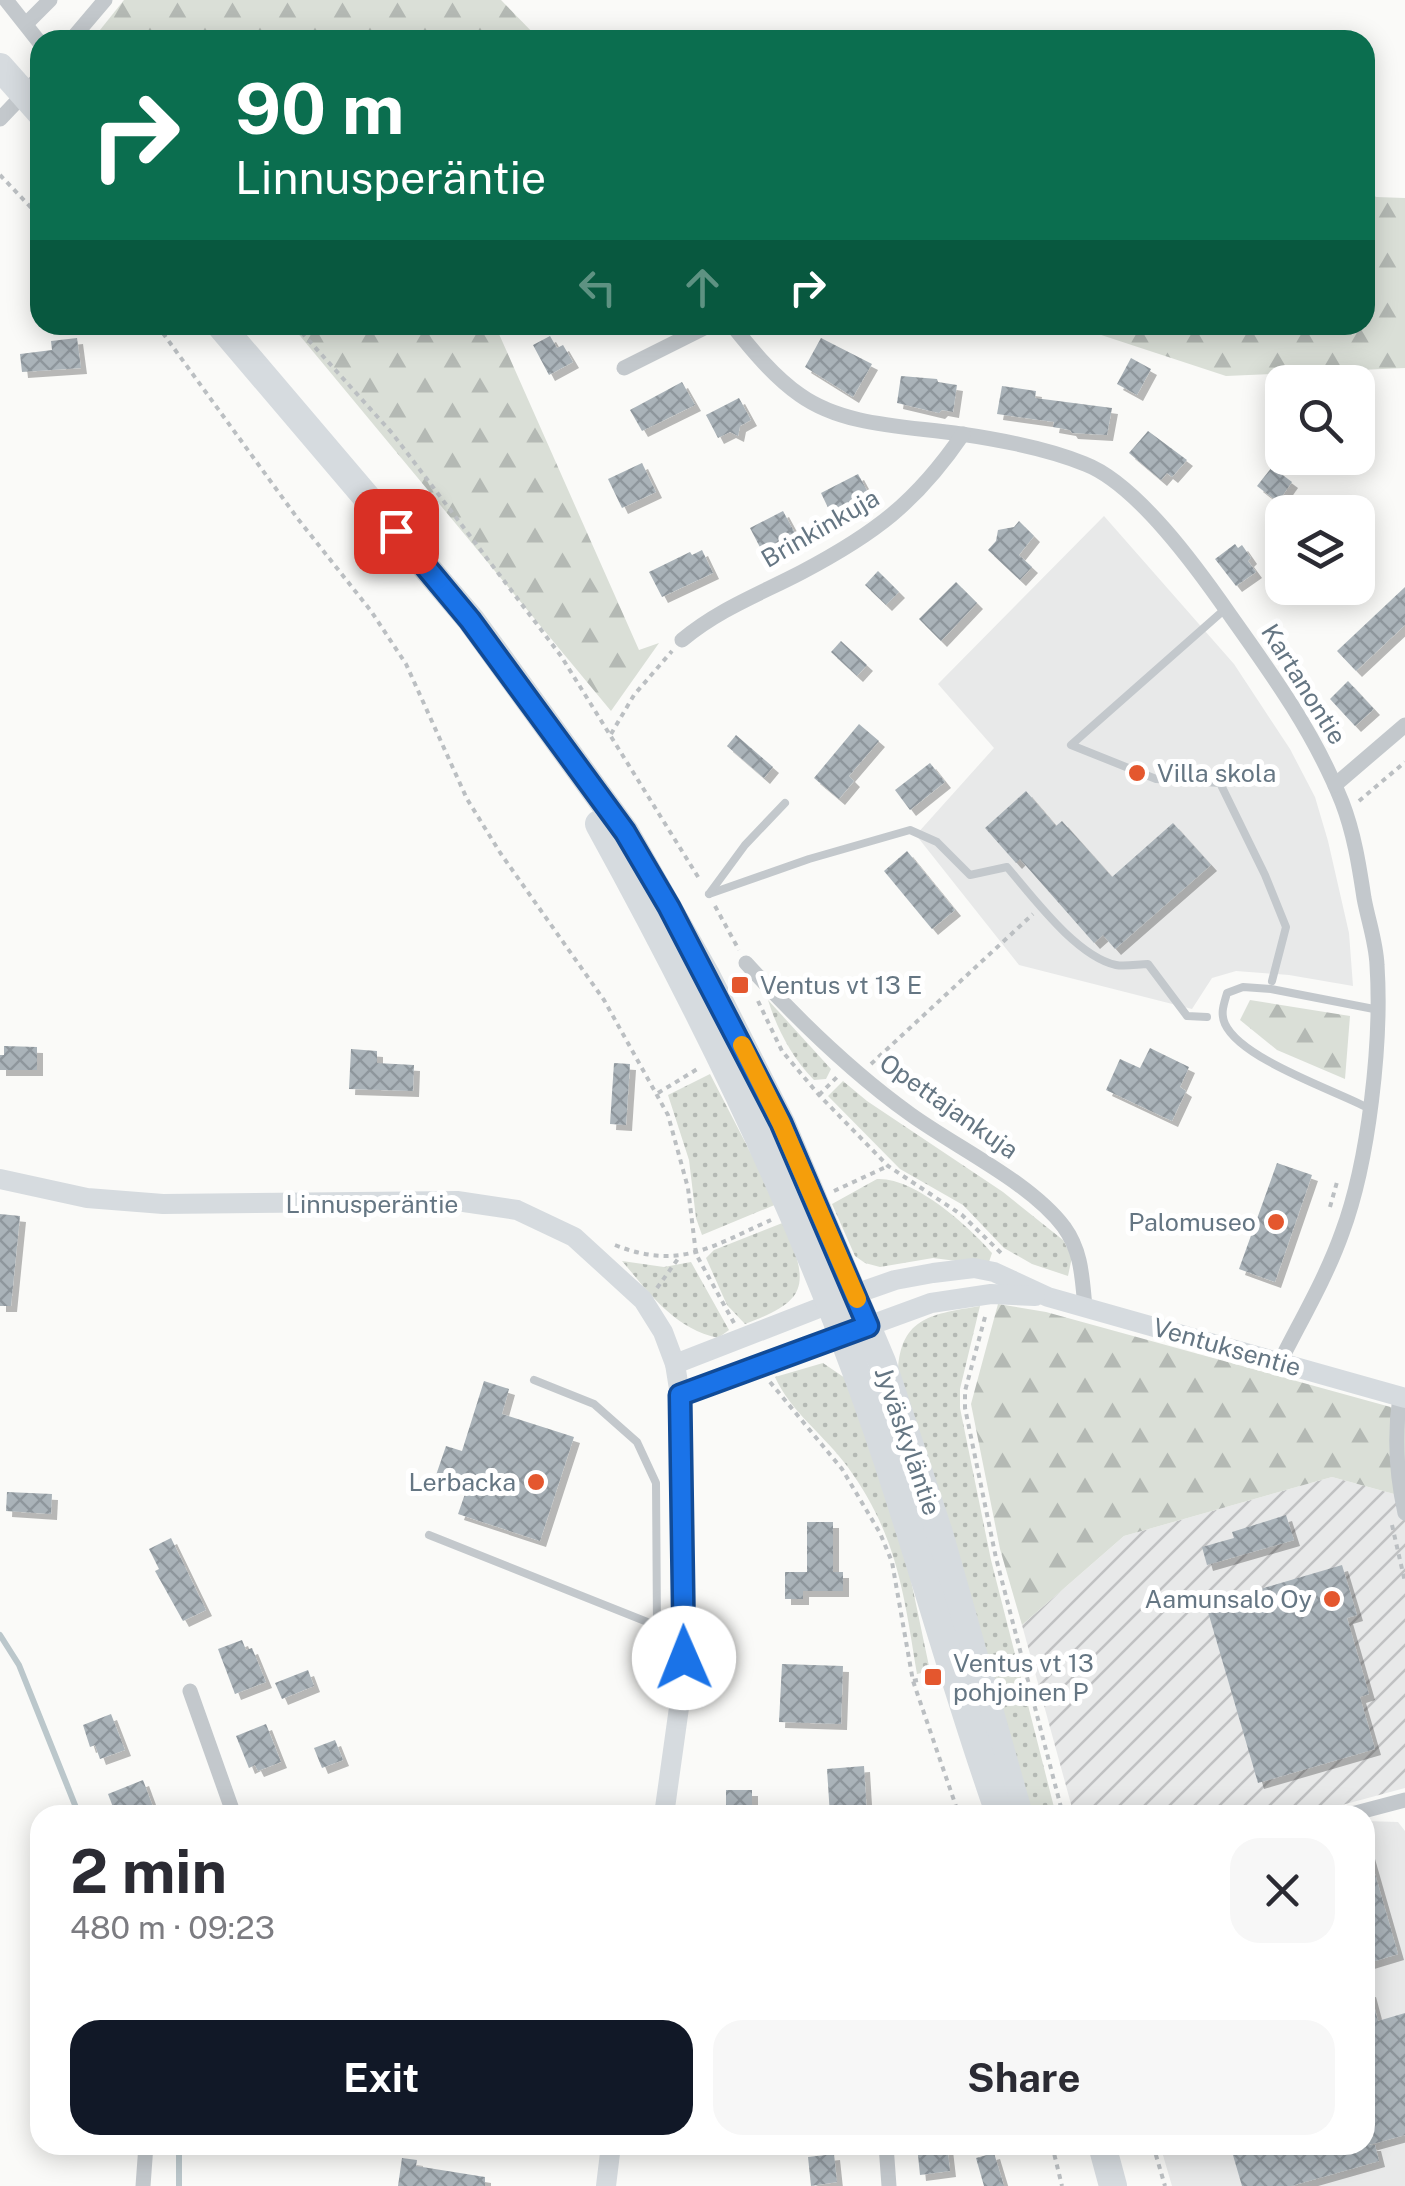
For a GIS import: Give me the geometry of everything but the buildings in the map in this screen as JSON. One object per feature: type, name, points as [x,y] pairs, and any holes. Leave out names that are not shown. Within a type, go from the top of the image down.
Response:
[{"type":"highway","points":[[0,67],[30,90]]},
{"type":"highway","name":"Jyväskyläntie","points":[[228,335],[470,620],[625,832],[669,907],[781,1123],[842,1299],[939,1533],[1016,1805]]},
{"type":"highway","name":"Jyväskyläntie","points":[[543,722],[648,914],[842,1299]]},
{"type":"highway","name":"Jyväskyläntie","points":[[855,1331],[951,1672],[997,1805]]},
{"type":"highway","points":[[1105,2155],[1113,2186]]},
{"type":"street","points":[[6,0],[30,30]]},
{"type":"street","points":[[26,24],[50,0]]},
{"type":"street","points":[[79,30],[105,0]]},
{"type":"street","points":[[0,119],[30,98]]},
{"type":"street","points":[[624,368],[690,335]]},
{"type":"street","name":"Kartanontie","points":[[741,335],[780,378],[823,408],[882,424],[963,434],[1070,459],[1116,480],[1226,609],[1284,691],[1335,785],[1356,845],[1377,960],[1379,1010],[1356,1183],[1343,1231],[1280,1362]]},
{"type":"street","name":"Brinkinkuja","points":[[682,640],[709,617],[800,573],[884,524],[930,479],[963,434]]},
{"type":"street","points":[[1335,785],[1405,725]]},
{"type":"street","name":"Opettajankuja","points":[[746,964],[854,1070],[909,1114],[1012,1180],[1051,1213],[1075,1243],[1085,1308]]},
{"type":"street","name":"Linnusperäntie","points":[[0,1178],[87,1198],[163,1204],[457,1202],[517,1210],[574,1237],[640,1297],[662,1332],[680,1395],[683,1680],[665,1805]]},
{"type":"street","name":"Ventuksentie","points":[[842,1299],[896,1280],[974,1268],[994,1272],[1085,1308],[1402,1397]]},
{"type":"street","name":"Ventuksentie","points":[[855,1331],[931,1303],[991,1294],[1048,1296]]},
{"type":"street","points":[[674,1364],[842,1299]]},
{"type":"street","points":[[680,1395],[855,1331]]},
{"type":"street","points":[[1402,1397],[1394,1434],[1405,1513]]},
{"type":"street","points":[[190,1691],[230,1805]]},
{"type":"street","points":[[1375,1808],[1405,1800]]},
{"type":"street","points":[[143,2186],[145,2155]]},
{"type":"street","points":[[606,2186],[610,2155]]},
{"type":"street","points":[[887,2155],[889,2186]]},
{"type":"lane","points":[[1226,609],[1070,745],[1156,779],[1220,782],[1286,927],[1272,981]]},
{"type":"lane","points":[[709,894],[745,845],[785,803]]},
{"type":"lane","points":[[709,894],[809,859],[910,830],[937,842],[970,874],[1007,867],[1087,949],[1117,965],[1148,964],[1187,1016],[1207,1017]]},
{"type":"lane","points":[[1368,1108],[1278,1067],[1225,1025],[1222,1009],[1228,993],[1243,987],[1379,1010]]},
{"type":"lane","points":[[534,1380],[594,1404],[638,1442],[656,1483],[658,1626]]},
{"type":"lane","points":[[656,1483],[679,1474]]},
{"type":"lane","points":[[429,1535],[684,1636]]},
{"type":"path","points":[[0,175],[30,206]]},
{"type":"path","points":[[164,335],[371,611],[406,664],[468,800],[501,854],[604,1000],[658,1093],[682,1161],[696,1254],[743,1338]]},
{"type":"path","points":[[304,335],[404,448],[561,656],[709,894],[746,964],[761,1011],[782,1051],[888,1166],[938,1197],[1003,1255],[994,1272]]},
{"type":"path","points":[[611,734],[634,695],[682,640]]},
{"type":"path","points":[[1344,806],[1370,793],[1405,762]]},
{"type":"path","points":[[819,1095],[854,1070],[1042,906]]},
{"type":"path","points":[[658,1093],[720,1055]]},
{"type":"path","points":[[829,1193],[888,1166]]},
{"type":"path","points":[[612,1244],[667,1258],[696,1254],[780,1216]]},
{"type":"path","points":[[640,1297],[655,1290],[680,1256]]},
{"type":"path","points":[[991,1294],[964,1408],[996,1558],[1060,1805]]},
{"type":"path","points":[[759,1366],[842,1469],[880,1533],[892,1562],[913,1681],[956,1805]]},
{"type":"path","points":[[1054,2155],[1062,2186]]},
{"type":"path","points":[[1156,2155],[1164,2186]]},
{"type":"shaded area","name":"Villa skola","points":[[1104,516],[1234,664],[1290,749],[1315,797],[1328,841],[1349,933],[1353,986],[1236,971],[1212,978],[1192,1009],[1019,965],[916,835],[994,748],[938,684]]},
{"type":"shaded area","points":[[1332,1477],[1405,1497],[1405,1788],[1342,1805],[1071,1805],[1022,1625],[1124,1536]]},
{"type":"shaded area","points":[[1375,1821],[1398,1822],[1405,1831],[1405,2186],[1172,2186],[1163,2155],[1375,2155]]},
{"type":"green space","points":[[124,0],[501,0],[530,30],[100,30]]},
{"type":"green space","points":[[1375,196],[1405,198],[1405,368],[1265,365],[1265,374],[1226,376],[1101,335],[1375,335]]},
{"type":"green space","points":[[299,335],[499,335],[639,650],[659,643],[611,711]]},
{"type":"green space","points":[[768,1000],[831,1069],[826,1079],[814,1080],[799,1062]]},
{"type":"green space","points":[[1250,1000],[1350,1016],[1345,1079],[1277,1050],[1240,1020]]},
{"type":"green space","points":[[710,1074],[777,1204],[702,1235],[696,1218],[689,1160],[668,1095]]},
{"type":"green space","points":[[843,1081],[1003,1192],[1063,1240],[1072,1257],[1068,1276],[1032,1264],[1004,1248],[963,1205],[900,1169],[828,1096]]},
{"type":"green space","points":[[877,1179],[907,1186],[940,1205],[992,1253],[988,1265],[933,1258],[880,1267],[855,1256],[832,1204]]},
{"type":"green space","points":[[785,1222],[800,1275],[798,1287],[783,1306],[745,1324],[727,1305],[706,1258],[714,1250]]},
{"type":"green space","points":[[622,1261],[664,1267],[691,1262],[729,1330],[718,1338],[688,1326],[664,1308]]},
{"type":"green space","points":[[998,1304],[1046,1312],[1405,1411],[1405,1497],[1332,1477],[1124,1536],[1022,1625],[1000,1549],[971,1404]]},
{"type":"green space","points":[[980,1306],[960,1389],[960,1408],[991,1560],[1053,1805],[1027,1805],[898,1372],[900,1353],[913,1329],[922,1321]]},
{"type":"green space","points":[[823,1363],[845,1378],[903,1542],[930,1671],[917,1674],[896,1566],[864,1491],[789,1401],[775,1377]]},
{"type":"waterway","points":[[0,1635],[19,1665],[75,1805]]},
{"type":"waterway","points":[[179,2155],[179,2186]]},
{"type":"slow traffic","points":[[742,1045],[781,1123],[857,1299]]},
{"type":"place","name":"Villa skola","points":[[1137,773]]},
{"type":"place","name":"Ventus vt 13 E","points":[[740,985]]},
{"type":"place","name":"Palomuseo","points":[[1276,1222]]},
{"type":"place","name":"Lerbacka","points":[[536,1482]]},
{"type":"place","name":"Aamunsalo Oy","points":[[1332,1599]]},
{"type":"place","name":"Ventus vt 13 pohjoinen P","points":[[933,1677]]},
{"type":"route","points":[[396,531],[470,620],[625,832],[669,907],[781,1123],[868,1326],[680,1395],[684,1658]]}]
